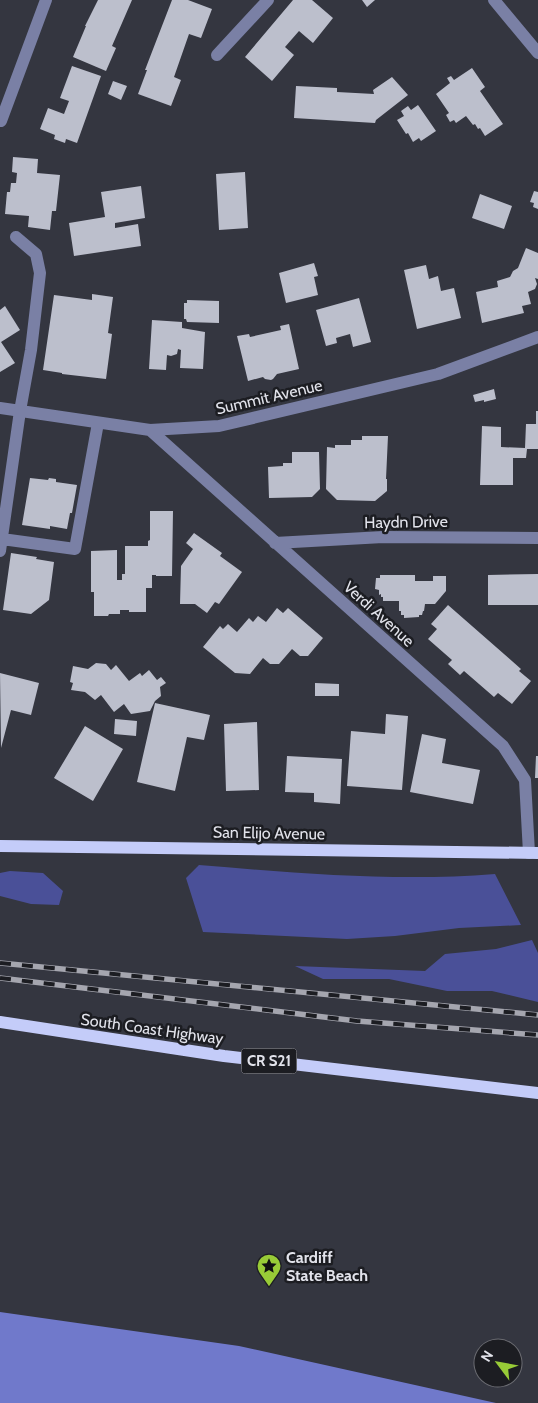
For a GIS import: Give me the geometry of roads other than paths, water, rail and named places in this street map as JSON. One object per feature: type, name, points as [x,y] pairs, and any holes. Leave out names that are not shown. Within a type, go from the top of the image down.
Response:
[{"type":"main road","name":"San Elijo Avenue","points":[[0,846],[534,853]]},
{"type":"main road","name":"South Coast Highway","points":[[0,1022],[224,1056],[538,1093]]},
{"type":"street","points":[[1,121],[46,0]]},
{"type":"street","points":[[217,55],[268,0]]},
{"type":"street","points":[[494,0],[538,53]]},
{"type":"street","points":[[16,237],[36,254],[40,273],[31,350],[20,411],[1,545],[75,549],[98,423]]},
{"type":"street","name":"Summit Avenue","points":[[0,408],[150,430],[219,426],[438,374],[538,337]]},
{"type":"street","name":"Verdi Avenue","points":[[150,430],[503,746],[524,780],[534,853]]},
{"type":"street","name":"Haydn Drive","points":[[275,543],[383,537],[538,538]]},
{"type":"railway","points":[[0,963],[538,1015]]},
{"type":"railway","points":[[0,978],[357,1021],[538,1035]]},
{"type":"place","name":"Cardiff State Beach","points":[[269,1287]]}]
